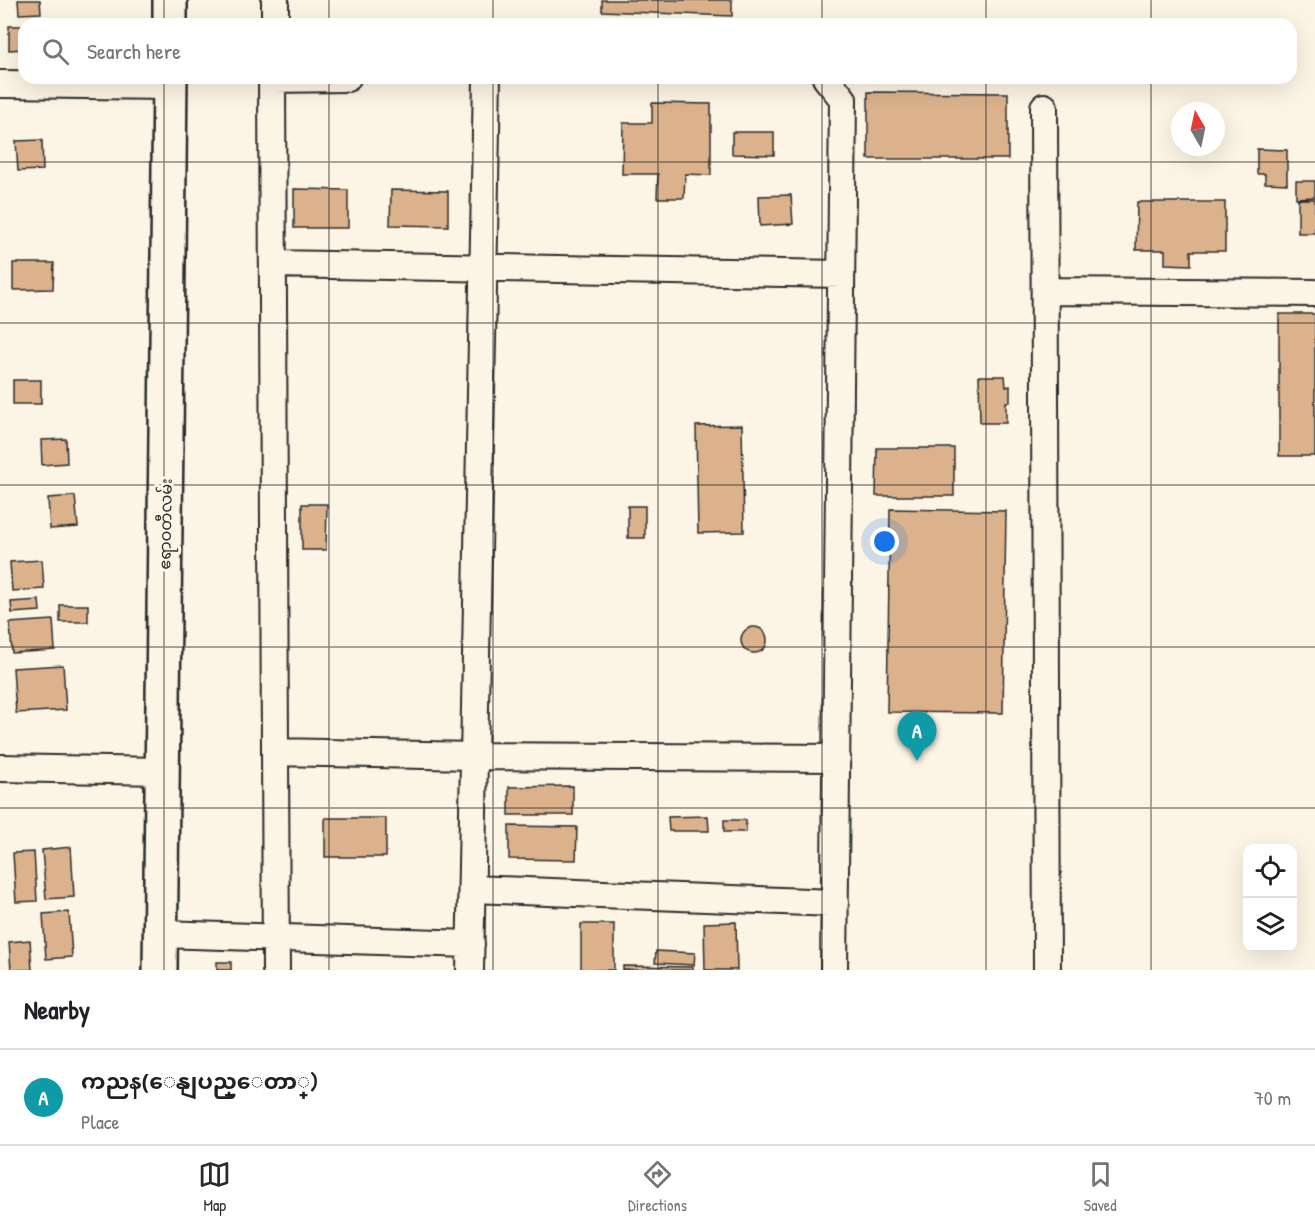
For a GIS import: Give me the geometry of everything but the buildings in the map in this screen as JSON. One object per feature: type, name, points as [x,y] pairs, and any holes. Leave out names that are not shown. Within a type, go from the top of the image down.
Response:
[{"type":"street","points":[[170,0],[170,18]]},
{"type":"street","points":[[275,0],[275,18]]},
{"type":"street","points":[[0,84],[18,84]]},
{"type":"street","name":"ဧရာဝတီလမ်း","points":[[160,970],[170,84]]},
{"type":"street","points":[[272,84],[276,970]]},
{"type":"street","points":[[470,970],[488,84]]},
{"type":"street","points":[[831,84],[843,99],[834,970]]},
{"type":"street","points":[[1044,106],[1047,970]]},
{"type":"street","points":[[273,264],[841,274]]},
{"type":"street","points":[[1045,291],[1315,293]]},
{"type":"street","points":[[275,752],[474,756],[837,758]]},
{"type":"street","points":[[0,768],[162,771]]},
{"type":"street","points":[[472,889],[835,903]]},
{"type":"street","points":[[160,934],[471,944]]},
{"type":"place","name":"ကညန(ေနျပည္ေတာ္)","points":[[917,761]]}]
